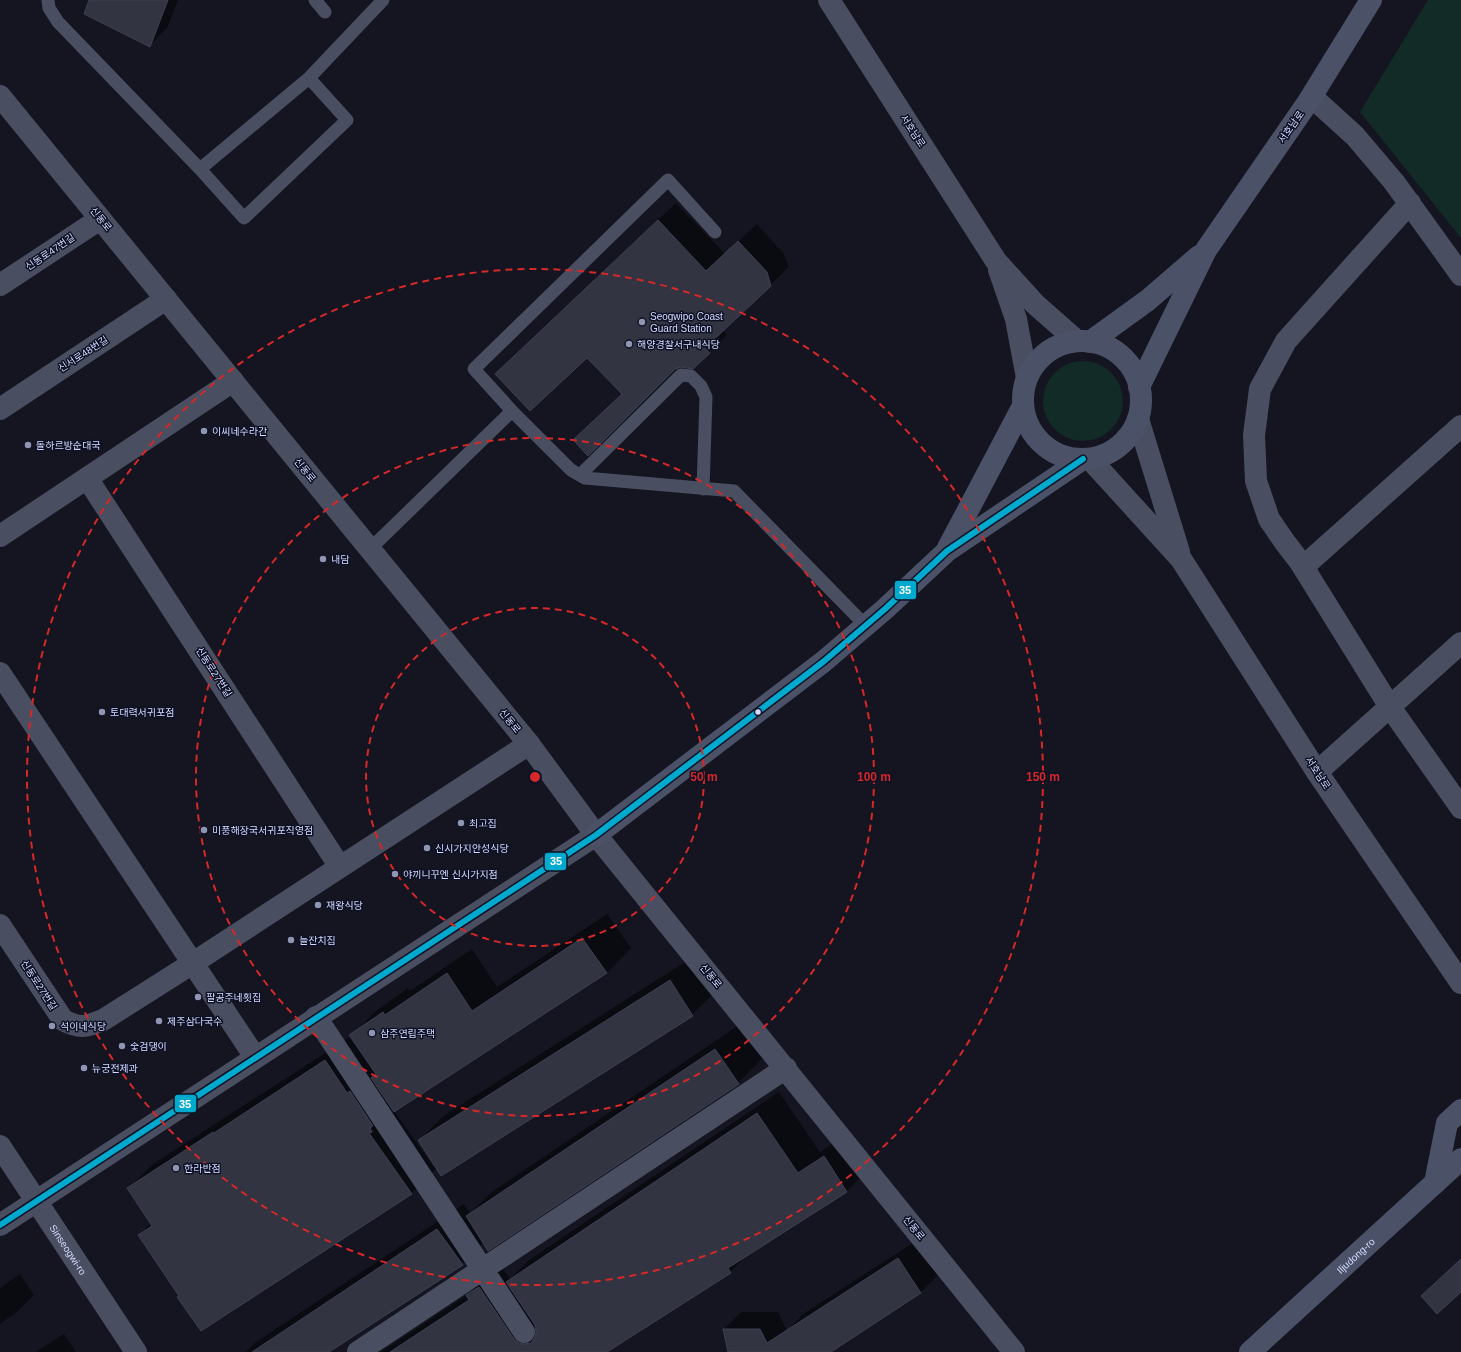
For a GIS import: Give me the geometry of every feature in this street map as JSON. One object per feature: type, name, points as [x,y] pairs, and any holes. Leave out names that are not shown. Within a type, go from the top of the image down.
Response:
[{"type":"main road","name":"서호남로","points":[[1206,250],[1312,97],[1371,0]]},
{"type":"main road","points":[[1083,342],[1148,300],[1206,250]]},
{"type":"main road","points":[[1139,387],[1206,250]]},
{"type":"main road","points":[[596,835],[823,662],[866,626],[947,551],[1087,459],[1102,455],[1119,446],[1132,431],[1138,419],[1141,400],[1139,387],[1132,369],[1119,355],[1102,345],[1083,342],[1058,346],[1037,362],[1027,378],[1023,406],[1030,429],[1042,444],[1052,452],[1064,457],[1087,459]]},
{"type":"main road","points":[[947,551],[1023,406]]},
{"type":"main road","points":[[1435,1183],[1447,1123],[1461,1110]]},
{"type":"main road","name":"Iljudong-ro","points":[[1250,1352],[1461,1159]]},
{"type":"street","name":"서호남로","points":[[830,0],[996,261]]},
{"type":"street","name":"신동로","points":[[0,96],[529,744],[596,835],[786,1068],[1014,1352]]},
{"type":"street","points":[[1312,97],[1355,136],[1394,182],[1461,275]]},
{"type":"street","points":[[1410,203],[1286,341],[1260,389],[1254,434],[1256,481],[1269,519],[1303,567],[1390,707],[1461,808]]},
{"type":"street","name":"신동로47번길","points":[[0,286],[100,219]]},
{"type":"street","points":[[996,261],[1035,304],[1083,342]]},
{"type":"street","points":[[996,261],[1016,320],[1027,378]]},
{"type":"street","name":"신서로48번길","points":[[0,409],[166,299]]},
{"type":"street","points":[[0,536],[233,381]]},
{"type":"street","points":[[1138,419],[1181,559]]},
{"type":"street","points":[[1303,567],[1461,426]]},
{"type":"street","points":[[1087,459],[1181,559]]},
{"type":"street","name":"신동로27번길","points":[[87,478],[340,867]]},
{"type":"street","name":"서호남로","points":[[1181,559],[1317,772],[1461,983]]},
{"type":"street","points":[[1317,772],[1461,643]]},
{"type":"street","points":[[0,673],[254,1057]]},
{"type":"street","name":"신동로27번길","points":[[0,926],[63,1020],[77,1026],[87,1027],[103,1020],[193,963],[529,744]]},
{"type":"street","points":[[0,1225],[254,1057],[596,835]]},
{"type":"street","points":[[316,1017],[524,1332]]},
{"type":"street","points":[[358,1352],[786,1068]]},
{"type":"street","name":"Sinseogwi-ro","points":[[0,1146],[35,1202],[136,1352]]},
{"type":"lane","points":[[48,0],[49,8],[58,22],[200,169],[244,218],[347,120],[309,78]]},
{"type":"lane","points":[[315,0],[325,12]]},
{"type":"lane","points":[[200,169],[309,78],[382,0]]},
{"type":"lane","points":[[715,232],[668,180],[474,369],[512,411],[571,470],[585,478],[734,491],[866,626]]},
{"type":"lane","points":[[580,475],[681,376],[691,376],[701,386],[706,397],[703,489]]},
{"type":"lane","points":[[370,549],[512,411]]},
{"type":"green space","points":[[1428,0],[1461,0],[1461,238],[1360,112]]},
{"type":"green space","points":[[1083,361],[1098,364],[1111,373],[1120,386],[1123,401],[1120,416],[1111,429],[1098,438],[1083,441],[1068,438],[1055,429],[1046,416],[1043,401],[1046,386],[1055,373],[1068,364]]},
{"type":"building","points":[[89,0],[168,0],[150,47],[84,14]]},
{"type":"building","name":"Seogwipo Coast Guard Station","points":[[658,220],[706,271],[738,241],[767,272],[771,286],[705,348],[710,353],[693,369],[681,367],[675,369],[588,456],[573,440],[622,394],[587,358],[530,411],[495,374]]},
{"type":"building","points":[[582,938],[607,973],[394,1112],[371,1078],[376,1074],[349,1035],[383,1012],[385,1015],[447,973],[472,1011]]},
{"type":"building","points":[[670,980],[693,1016],[441,1176],[418,1140]]},
{"type":"building","points":[[715,1049],[739,1084],[488,1251],[466,1216]]},
{"type":"building","points":[[325,1060],[347,1093],[350,1091],[373,1126],[370,1128],[372,1132],[369,1133],[412,1194],[201,1331],[177,1297],[179,1296],[138,1235],[152,1226],[127,1188]]},
{"type":"building","points":[[757,1113],[798,1173],[824,1156],[847,1192],[728,1268],[731,1273],[607,1352],[390,1352],[469,1300],[466,1295],[479,1287],[514,1339],[519,1343],[531,1343],[535,1337],[535,1325],[506,1282]]},
{"type":"building","points":[[437,1229],[463,1265],[329,1352],[252,1352]]},
{"type":"building","points":[[898,1258],[921,1293],[831,1352],[728,1352],[723,1329],[760,1329],[767,1343]]},
{"type":"building","points":[[1461,1259],[1461,1292],[1437,1314],[1421,1296]]},
{"type":"transit line","name":"35","points":[[0,1225],[596,835],[823,662],[885,609],[947,551],[1083,459]]},
{"type":"place","name":"Seogwipo Coast Guard Station","points":[[642,322]]},
{"type":"place","name":"해양경찰서구내식당","points":[[629,344]]},
{"type":"place","name":"이씨네수라간","points":[[204,431]]},
{"type":"place","name":"돌하르방순대국","points":[[28,445]]},
{"type":"place","name":"내담","points":[[323,559]]},
{"type":"place","name":"토대력서귀포점","points":[[102,712]]},
{"type":"place","name":"최고집","points":[[461,823]]},
{"type":"place","name":"미풍해장국서귀포직영점","points":[[204,830]]},
{"type":"place","name":"신시가지안성식당","points":[[427,848]]},
{"type":"place","name":"야끼니꾸엔 신시가지점","points":[[395,874]]},
{"type":"place","name":"재왕식당","points":[[318,905]]},
{"type":"place","name":"늘잔치집","points":[[291,940]]},
{"type":"place","name":"팔공주네횟집","points":[[198,997]]},
{"type":"place","name":"제주삼다국수","points":[[159,1021]]},
{"type":"place","name":"석이네식당","points":[[52,1026]]},
{"type":"place","name":"삼주연립주택","points":[[372,1033]]},
{"type":"place","name":"숯검댕이","points":[[122,1046]]},
{"type":"place","name":"뉴궁전제과","points":[[84,1068]]},
{"type":"place","name":"한라반점","points":[[176,1168]]}]
